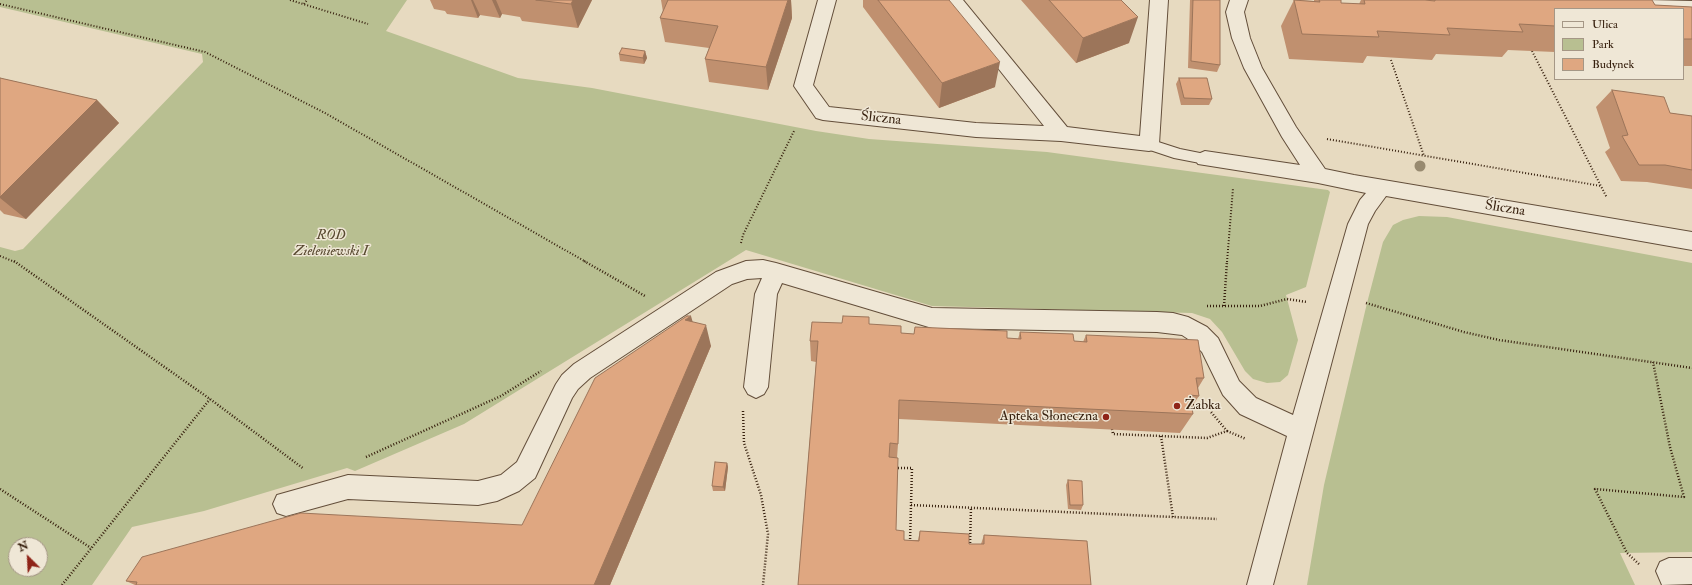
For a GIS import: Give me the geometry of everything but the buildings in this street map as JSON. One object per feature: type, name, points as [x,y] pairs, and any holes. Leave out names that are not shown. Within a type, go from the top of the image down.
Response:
[{"type":"street","name":"Śliczna","points":[[827,0],[803,86],[823,113],[976,130],[1061,134],[1149,144]]},
{"type":"street","points":[[953,0],[1061,134]]},
{"type":"street","points":[[1149,144],[1159,0]]},
{"type":"street","points":[[1239,0],[1235,12],[1240,38],[1253,68],[1289,132],[1318,175]]},
{"type":"street","points":[[1655,0],[1692,7]]},
{"type":"street","name":"Śliczna","points":[[1205,159],[1318,175],[1381,188],[1692,241]]},
{"type":"street","points":[[1260,585],[1358,224],[1367,206],[1381,188]]},
{"type":"street","points":[[286,504],[348,487],[478,493],[497,489],[510,483],[526,470],[564,391],[570,382],[582,371],[724,278],[746,270],[763,269],[776,272],[932,318],[1157,322],[1173,323],[1188,327],[1199,334],[1210,345],[1231,388],[1248,406],[1301,430]]},
{"type":"street","points":[[756,387],[766,294],[776,272]]},
{"type":"street","points":[[1676,585],[1669,571],[1692,571]]},
{"type":"lane","name":"Śliczna","points":[[1149,144],[1179,154],[1205,159]]},
{"type":"path","points":[[290,0],[368,24]]},
{"type":"path","points":[[304,4],[307,0]]},
{"type":"path","points":[[0,4],[205,52],[332,116],[648,298]]},
{"type":"path","points":[[1532,51],[1610,205]]},
{"type":"path","points":[[1391,60],[1424,156]]},
{"type":"path","points":[[741,243],[743,235],[794,131]]},
{"type":"path","points":[[1289,132],[1601,186]]},
{"type":"path","points":[[1224,306],[1234,185]]},
{"type":"path","points":[[1287,298],[1312,303]]},
{"type":"path","points":[[1367,303],[1464,332],[1499,340],[1692,368]]},
{"type":"path","points":[[1627,553],[1595,489],[1684,497],[1670,447],[1653,362]]},
{"type":"path","points":[[62,585],[210,399]]},
{"type":"path","points":[[1203,400],[1227,431],[1248,440]]},
{"type":"path","points":[[1184,405],[1206,405]]},
{"type":"path","points":[[743,408],[744,443],[761,495],[768,534],[763,585]]},
{"type":"path","points":[[1112,429],[1113,434],[1207,438],[1227,431]]},
{"type":"path","points":[[1161,436],[1173,517]]},
{"type":"path","points":[[888,468],[912,468],[910,548]]},
{"type":"path","points":[[0,489],[91,548]]},
{"type":"path","points":[[911,505],[1217,519]]},
{"type":"path","points":[[970,551],[971,507]]},
{"type":"green space","name":"ROD Zieleniewski I","points":[[0,0],[407,0],[386,31],[518,78],[592,88],[816,131],[869,139],[1047,152],[1328,190],[1330,192],[1306,287],[1286,295],[1298,340],[1288,375],[1280,382],[1267,383],[1253,379],[1245,371],[1222,332],[1210,319],[1192,313],[932,306],[746,250],[464,424],[355,471],[347,468],[204,511],[132,527],[92,585],[0,585],[0,247],[15,251],[23,249],[203,62],[202,54],[0,7]]},
{"type":"green space","points":[[1419,216],[1447,217],[1692,263],[1692,552],[1620,553],[1635,585],[1307,585],[1324,485],[1383,242],[1393,225],[1403,220]]},
{"type":"place","name":"Żabka","points":[[1177,406]]},
{"type":"place","name":"Apteka Słoneczna","points":[[1106,417]]}]
